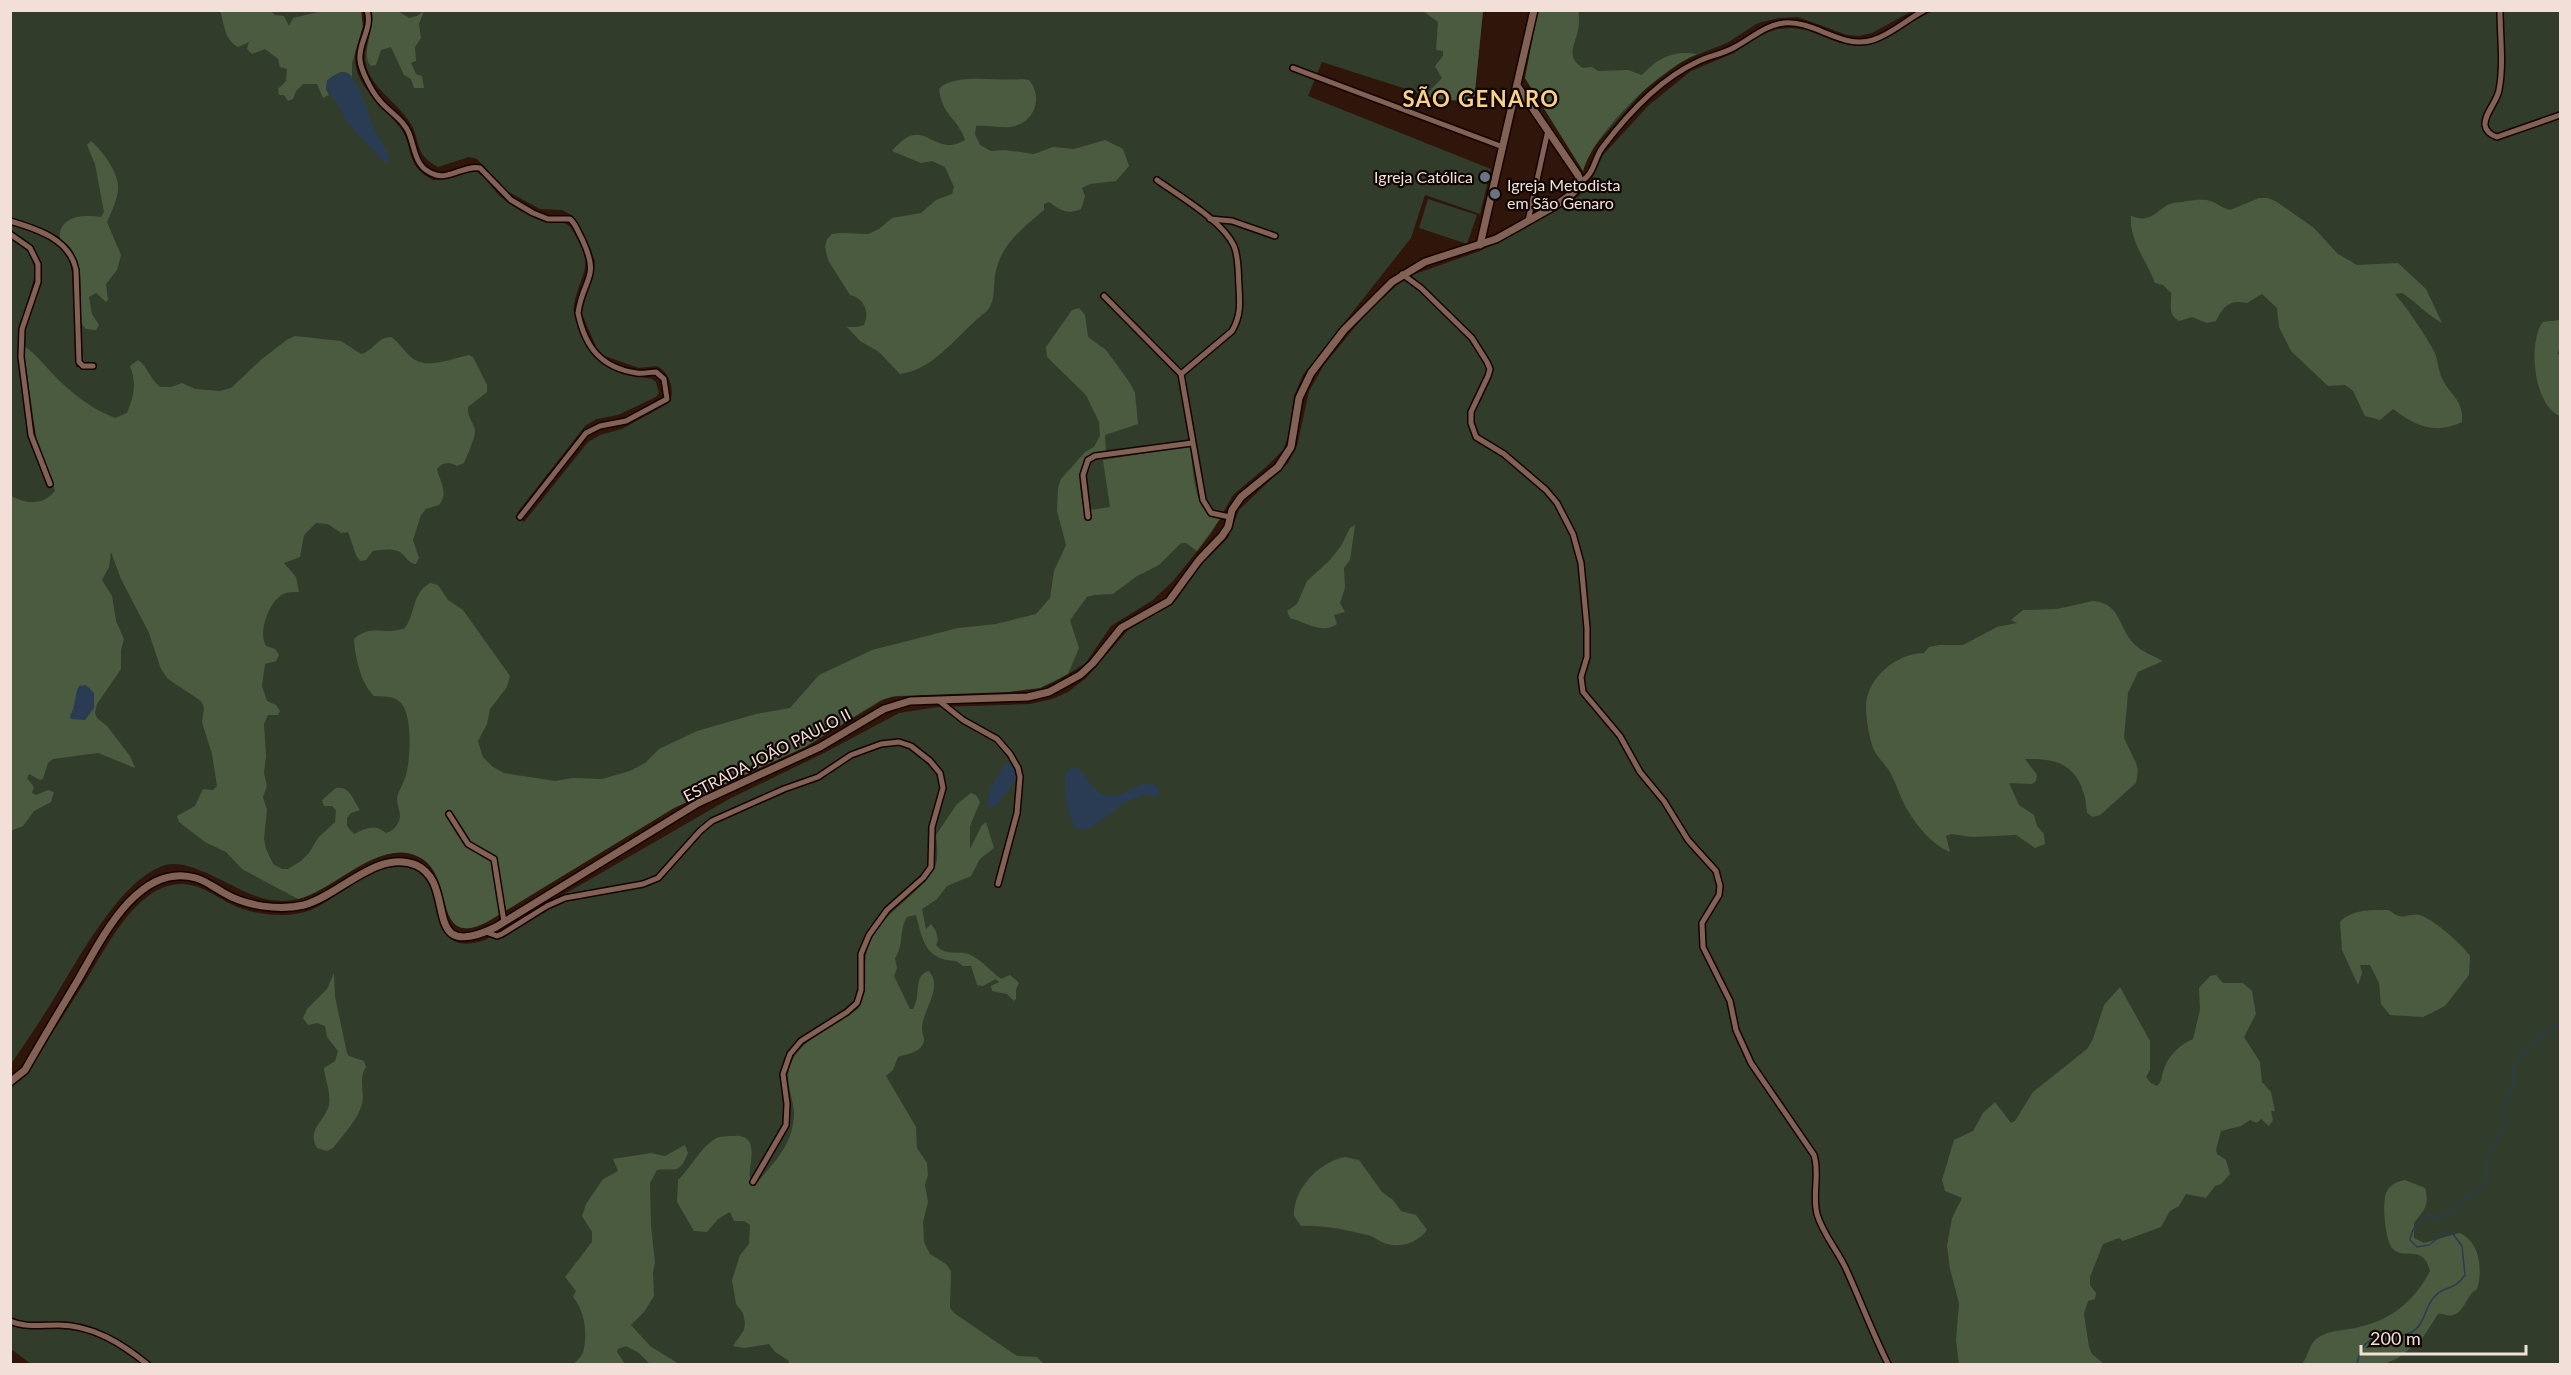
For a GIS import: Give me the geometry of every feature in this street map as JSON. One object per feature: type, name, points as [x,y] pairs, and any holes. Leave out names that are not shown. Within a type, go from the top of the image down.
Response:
[{"type":"street","points":[[367,10],[368,27],[360,52],[361,65],[379,101],[409,132],[418,162],[434,175],[440,176],[464,168],[480,168],[511,200],[533,213],[548,219],[570,219],[592,262],[589,280],[578,313],[595,353],[604,362],[636,372],[656,372],[664,379],[667,399],[626,421],[592,428],[520,518]]},
{"type":"street","points":[[1480,245],[1534,10]]},
{"type":"street","name":"ESTRADA JOÃO PAULO II","points":[[10,1082],[25,1070],[103,934],[137,895],[153,883],[169,876],[186,876],[202,880],[241,901],[266,906],[291,907],[319,900],[375,868],[406,862],[420,868],[433,880],[442,918],[453,934],[465,938],[486,932],[504,922],[698,803],[820,747],[895,705],[910,701],[1028,697],[1048,692],[1080,675],[1093,663],[1121,628],[1169,601],[1199,560],[1222,536],[1241,497],[1271,474],[1285,458],[1294,433],[1299,398],[1311,373],[1344,330],[1402,274],[1425,262],[1480,245],[1528,221],[1572,194],[1581,182],[1589,177],[1603,147],[1640,107],[1662,86],[1698,61],[1736,47],[1766,28],[1784,23],[1800,24],[1839,39],[1862,42],[1882,37],[1925,10]]},
{"type":"street","points":[[2500,10],[2499,90],[2496,103],[2487,117],[2485,124],[2487,130],[2491,135],[2497,137],[2560,115]]},
{"type":"street","points":[[1293,68],[1503,147]]},
{"type":"street","points":[[1518,87],[1581,182]]},
{"type":"street","points":[[1528,221],[1548,130]]},
{"type":"street","points":[[1157,180],[1226,234],[1235,249],[1240,313],[1232,331],[1181,374]]},
{"type":"street","points":[[1209,219],[1232,221],[1275,236]]},
{"type":"street","points":[[10,221],[57,241],[72,257],[76,270],[79,362],[83,366],[93,366]]},
{"type":"street","points":[[10,234],[30,248],[39,270],[36,289],[22,329],[21,357],[31,435],[50,484]]},
{"type":"street","points":[[1402,274],[1421,288],[1472,338],[1487,362],[1490,369],[1488,376],[1475,399],[1471,412],[1471,423],[1476,437],[1504,454],[1546,490],[1557,503],[1573,534],[1581,563],[1587,628],[1587,657],[1581,677],[1583,692],[1620,736],[1640,772],[1664,801],[1688,840],[1719,878],[1719,895],[1702,923],[1703,947],[1730,1000],[1736,1030],[1751,1063],[1814,1155],[1817,1170],[1815,1192],[1818,1215],[1846,1269],[1864,1316],[1888,1365]]},
{"type":"street","points":[[1104,296],[1181,374],[1205,506],[1211,513],[1230,517]]},
{"type":"street","points":[[1088,517],[1083,475],[1088,460],[1095,456],[1192,443]]},
{"type":"street","points":[[938,700],[963,720],[997,739],[1010,753],[1018,768],[1017,813],[998,884]]},
{"type":"street","points":[[486,932],[497,936],[502,934],[547,906],[565,898],[643,884],[658,878],[700,831],[712,821],[784,789],[818,777],[851,755],[881,744],[899,742],[911,746],[925,756],[940,773],[943,788],[932,827],[931,867],[923,878],[887,910],[869,935],[861,954],[861,990],[857,1003],[847,1012],[801,1041],[790,1054],[783,1074],[787,1104],[786,1125],[753,1182]]},
{"type":"street","points":[[449,814],[468,844],[494,859],[504,922]]},
{"type":"street","points":[[10,1322],[20,1325],[74,1326],[90,1329],[147,1365]]},
{"type":"green space","points":[[220,10],[271,11],[275,15],[284,16],[289,26],[293,18],[322,11],[361,11],[363,26],[352,63],[352,77],[348,73],[341,72],[331,77],[326,89],[329,95],[323,98],[317,84],[303,84],[296,91],[293,99],[288,101],[284,95],[279,95],[278,89],[286,81],[287,69],[280,67],[278,59],[265,49],[252,54],[247,49],[249,42],[238,47],[233,44],[227,35]]},
{"type":"green space","points":[[1934,10],[2560,11],[2560,1364],[31,1364],[11,1349],[11,1086],[30,1069],[118,929],[147,897],[164,887],[183,884],[203,889],[235,906],[253,912],[273,915],[302,913],[322,904],[377,871],[404,866],[417,871],[427,881],[433,893],[440,921],[454,941],[466,944],[485,940],[729,799],[826,752],[899,713],[938,707],[1030,704],[1052,699],[1068,692],[1086,678],[1128,630],[1177,599],[1199,567],[1228,538],[1239,510],[1288,463],[1297,446],[1309,391],[1324,365],[1368,311],[1397,285],[1412,275],[1480,251],[1579,196],[1590,183],[1603,155],[1649,105],[1691,71],[1734,53],[1758,36],[1777,29],[1792,28],[1807,30],[1840,43],[1872,44]]},
{"type":"green space","points":[[11,11],[361,11],[362,24],[355,55],[357,71],[366,89],[404,133],[417,168],[433,180],[465,172],[477,172],[500,196],[521,211],[541,220],[568,225],[579,241],[585,260],[574,312],[588,344],[594,354],[608,367],[656,382],[659,393],[656,397],[618,415],[597,419],[586,425],[517,513],[524,522],[588,442],[600,435],[622,429],[669,403],[672,393],[670,382],[665,372],[657,366],[639,368],[602,355],[598,351],[581,312],[593,276],[595,261],[573,216],[562,210],[540,209],[507,191],[477,159],[469,157],[438,167],[424,157],[409,121],[377,86],[368,70],[365,55],[372,25],[372,11],[1483,11],[1474,101],[1434,98],[1322,62],[1308,96],[1491,169],[1480,214],[1425,195],[1411,238],[1303,375],[1294,396],[1290,431],[1283,450],[1233,495],[1211,534],[1173,581],[1153,600],[1111,626],[1085,664],[1040,688],[888,697],[805,747],[674,808],[487,922],[470,928],[459,927],[451,920],[433,870],[424,860],[409,853],[394,852],[378,856],[319,891],[305,897],[276,901],[250,894],[190,867],[180,864],[165,865],[145,876],[130,889],[102,922],[11,1064],[11,238],[29,252],[36,271],[19,333],[20,365],[30,444],[49,487],[54,485],[35,430],[24,368],[24,331],[40,282],[40,264],[30,244],[11,232],[10,223],[46,236],[64,249],[72,271],[74,287],[76,367],[94,368],[82,364],[80,284],[74,254],[69,245],[56,235],[11,217]]},
{"type":"green space","points":[[372,11],[398,11],[409,18],[424,11],[419,24],[421,38],[415,47],[416,61],[411,63],[416,74],[422,76],[424,88],[414,88],[411,79],[404,75],[391,47],[381,50],[376,65],[371,66],[368,61],[367,48],[372,25]]},
{"type":"green space","points":[[1423,11],[1483,11],[1474,101],[1445,100],[1425,96],[1442,78],[1435,66],[1443,56],[1443,51],[1436,50],[1438,22]]},
{"type":"green space","points":[[1538,11],[1912,11],[1872,33],[1859,36],[1847,35],[1798,17],[1779,18],[1758,23],[1727,43],[1684,60],[1646,88],[1591,150],[1583,171],[1525,78]]},
{"type":"green space","points":[[1538,11],[1579,11],[1579,28],[1573,55],[1577,64],[1583,68],[1592,67],[1598,71],[1628,70],[1642,75],[1654,64],[1673,54],[1697,54],[1665,73],[1630,104],[1601,138],[1583,171],[1525,78]]},
{"type":"green space","points":[[966,79],[1029,80],[1036,95],[1031,116],[1018,125],[1010,127],[976,126],[975,134],[980,145],[991,151],[1004,150],[1034,154],[1053,147],[1074,149],[1105,140],[1123,149],[1129,166],[1116,181],[1090,184],[1082,188],[1085,196],[1081,209],[1068,212],[1049,202],[1044,204],[1044,210],[1015,236],[1003,252],[996,271],[992,302],[987,311],[936,358],[913,371],[900,374],[879,352],[860,341],[847,327],[864,325],[866,311],[859,299],[850,295],[828,260],[825,247],[827,239],[832,234],[868,234],[879,229],[892,218],[921,213],[936,200],[952,194],[954,187],[945,167],[932,161],[921,163],[892,151],[903,140],[913,135],[921,135],[944,145],[954,145],[965,140],[943,105],[939,89],[946,84]]},
{"type":"green space","points":[[91,141],[108,161],[117,180],[117,195],[107,222],[121,255],[117,270],[106,284],[108,300],[106,302],[96,293],[89,297],[92,314],[99,325],[96,330],[86,329],[80,322],[81,288],[78,265],[69,246],[60,239],[60,231],[67,221],[87,216],[101,217],[104,212],[95,164],[87,145]]},
{"type":"green space","points":[[2259,198],[2268,198],[2277,202],[2314,228],[2338,254],[2357,265],[2398,263],[2426,289],[2442,323],[2402,293],[2395,294],[2417,323],[2435,353],[2441,376],[2461,408],[2462,422],[2443,428],[2426,427],[2409,420],[2393,409],[2380,420],[2365,416],[2353,391],[2345,385],[2328,386],[2291,351],[2279,327],[2277,308],[2262,294],[2247,303],[2236,302],[2228,305],[2221,311],[2216,321],[2207,323],[2192,317],[2179,321],[2175,318],[2171,309],[2171,293],[2163,285],[2155,283],[2133,234],[2131,216],[2151,217],[2168,205],[2199,200],[2209,201],[2230,210]]},
{"type":"green space","points":[[1428,199],[1477,215],[1467,244],[1419,228]]},
{"type":"green space","points":[[1079,308],[1085,315],[1088,337],[1106,350],[1130,383],[1135,393],[1138,424],[1105,435],[1106,452],[1086,461],[1082,469],[1080,487],[1086,519],[1092,518],[1090,510],[1110,507],[1103,460],[1190,446],[1199,500],[1211,516],[1220,519],[1197,551],[1186,543],[1181,543],[1159,565],[1137,576],[1113,594],[1087,597],[1070,620],[1079,648],[1068,674],[1040,688],[1009,692],[895,696],[881,700],[805,747],[674,808],[487,922],[470,928],[458,926],[451,919],[438,879],[431,866],[419,857],[404,853],[389,854],[373,859],[312,894],[298,899],[242,869],[226,852],[205,842],[179,822],[177,816],[195,806],[203,789],[213,790],[217,786],[212,754],[202,722],[204,708],[201,701],[168,679],[161,669],[149,633],[121,579],[111,552],[109,567],[102,580],[112,596],[116,621],[124,639],[121,650],[121,669],[97,704],[95,713],[130,756],[135,768],[98,753],[53,759],[48,763],[43,779],[40,780],[29,774],[27,778],[34,787],[32,793],[36,795],[48,790],[54,792],[51,802],[34,811],[23,826],[11,831],[11,496],[23,501],[34,502],[45,499],[55,491],[36,437],[23,345],[75,395],[115,418],[127,413],[134,389],[130,366],[138,360],[160,387],[171,387],[182,383],[195,389],[220,391],[231,388],[262,359],[295,336],[341,341],[361,354],[382,339],[391,337],[411,357],[424,363],[469,355],[473,357],[487,385],[487,392],[468,407],[468,414],[475,433],[464,463],[457,466],[444,464],[437,469],[444,492],[439,505],[426,509],[421,515],[413,540],[419,558],[416,564],[400,552],[390,550],[373,551],[366,560],[360,561],[348,532],[341,533],[328,524],[316,523],[304,535],[300,557],[284,563],[296,577],[299,592],[285,593],[280,596],[265,619],[263,634],[266,646],[275,649],[279,655],[276,661],[265,664],[262,686],[267,701],[276,705],[280,711],[278,715],[268,715],[264,724],[266,756],[264,773],[267,786],[263,797],[267,810],[264,839],[266,849],[273,864],[282,869],[288,869],[309,853],[318,838],[335,822],[336,810],[332,806],[324,806],[322,800],[336,788],[348,791],[360,810],[351,813],[347,818],[347,826],[354,834],[374,828],[386,833],[394,829],[398,823],[400,815],[398,793],[409,761],[410,738],[407,716],[397,700],[391,697],[374,696],[369,691],[360,670],[354,639],[366,632],[405,628],[417,597],[430,583],[438,585],[448,600],[463,610],[510,676],[507,687],[490,709],[487,724],[478,741],[483,757],[493,767],[504,773],[555,781],[573,778],[602,779],[630,771],[645,763],[659,749],[697,731],[756,714],[790,708],[819,675],[872,650],[958,628],[996,624],[1036,614],[1050,598],[1054,571],[1066,545],[1057,511],[1058,488],[1061,479],[1085,452],[1094,447],[1100,436],[1099,422],[1086,395],[1047,357],[1046,347],[1072,310]]},
{"type":"green space","points":[[2560,320],[2560,348],[2557,354],[2560,354],[2560,416],[2551,410],[2544,400],[2539,387],[2534,358],[2538,331],[2543,322]]},
{"type":"green space","points":[[1355,525],[1350,560],[1344,568],[1345,588],[1340,603],[1345,612],[1334,615],[1337,624],[1320,628],[1290,618],[1287,611],[1297,604],[1307,581],[1330,560],[1341,546],[1350,528]]},
{"type":"green space","points":[[2093,601],[2109,606],[2134,644],[2144,652],[2163,661],[2138,672],[2128,693],[2124,738],[2136,763],[2138,771],[2136,783],[2100,815],[2093,817],[2087,813],[2085,796],[2075,775],[2069,769],[2054,761],[2025,759],[2037,775],[2036,781],[2032,784],[2009,783],[2019,805],[2034,815],[2037,826],[2044,834],[2045,844],[2035,848],[2016,835],[1972,837],[1951,834],[1946,836],[1950,852],[1934,843],[1914,820],[1891,774],[1873,748],[1866,707],[1871,686],[1885,669],[1904,657],[1924,653],[1929,647],[1963,645],[1997,627],[2017,623],[2011,620],[2023,610],[2057,609]]},
{"type":"green space","points":[[971,793],[976,795],[980,802],[970,826],[970,849],[982,825],[986,822],[994,848],[980,859],[971,876],[947,886],[937,899],[922,909],[926,929],[931,924],[936,931],[938,940],[936,945],[940,949],[967,953],[1001,979],[1010,975],[1019,983],[1016,999],[1014,1001],[1007,994],[992,991],[991,986],[999,982],[996,979],[983,986],[977,985],[971,966],[963,966],[956,961],[946,960],[932,953],[924,941],[916,915],[907,917],[900,948],[895,958],[897,968],[894,976],[910,1009],[913,1009],[916,1003],[921,977],[929,971],[933,978],[933,993],[923,1023],[923,1044],[915,1051],[898,1057],[893,1070],[886,1076],[916,1127],[917,1148],[927,1163],[928,1175],[925,1185],[928,1202],[923,1222],[924,1242],[930,1254],[946,1264],[951,1271],[950,1308],[1017,1356],[1037,1357],[1044,1364],[789,1364],[788,1360],[775,1352],[769,1344],[745,1348],[733,1346],[744,1330],[745,1323],[743,1313],[736,1304],[732,1280],[740,1255],[749,1244],[750,1225],[744,1221],[734,1221],[730,1212],[718,1219],[707,1232],[694,1231],[677,1202],[678,1180],[703,1149],[722,1137],[740,1136],[749,1141],[752,1152],[750,1179],[752,1184],[756,1184],[776,1160],[787,1143],[793,1124],[794,1113],[788,1073],[793,1059],[814,1037],[858,1009],[864,991],[866,954],[874,934],[888,916],[931,874],[937,859],[936,835],[957,804]]},
{"type":"green space","points":[[2389,910],[2398,916],[2419,915],[2424,917],[2447,932],[2470,956],[2469,975],[2445,1006],[2423,1017],[2390,1015],[2381,1004],[2379,983],[2370,965],[2360,965],[2362,973],[2358,985],[2342,950],[2340,922],[2350,915],[2363,911]]},
{"type":"green space","points":[[334,973],[335,997],[347,1053],[349,1056],[364,1061],[366,1067],[362,1076],[363,1099],[360,1110],[333,1148],[327,1151],[317,1148],[314,1136],[329,1105],[324,1068],[335,1061],[338,1051],[327,1037],[325,1026],[317,1023],[308,1025],[303,1018],[307,1009],[327,989]]},
{"type":"green space","points":[[2216,975],[2223,983],[2243,983],[2252,991],[2256,1014],[2244,1037],[2260,1062],[2262,1082],[2271,1092],[2275,1111],[2271,1111],[2273,1120],[2269,1126],[2261,1119],[2257,1123],[2250,1120],[2241,1126],[2221,1131],[2216,1150],[2217,1154],[2226,1160],[2230,1174],[2221,1184],[2215,1186],[2206,1198],[2186,1194],[2179,1206],[2170,1211],[2161,1227],[2123,1241],[2119,1238],[2103,1244],[2090,1277],[2090,1285],[2096,1293],[2095,1299],[2088,1301],[2084,1314],[2089,1347],[2092,1354],[2104,1364],[1959,1364],[1956,1341],[1959,1303],[1950,1269],[1947,1246],[1952,1218],[1962,1198],[1945,1191],[1942,1180],[1954,1140],[1973,1131],[1983,1113],[1995,1102],[2011,1123],[2015,1121],[2033,1092],[2087,1049],[2093,1039],[2104,1005],[2120,987],[2150,1041],[2150,1070],[2146,1077],[2157,1086],[2171,1057],[2178,1048],[2193,1039],[2200,1010],[2199,988],[2210,976]]},
{"type":"green space","points":[[685,1145],[688,1153],[682,1165],[676,1169],[657,1170],[650,1183],[655,1263],[654,1296],[644,1312],[631,1325],[650,1346],[679,1364],[650,1364],[639,1353],[626,1346],[618,1349],[617,1352],[625,1364],[574,1364],[583,1353],[585,1331],[583,1316],[573,1297],[576,1291],[565,1277],[592,1242],[592,1232],[582,1216],[586,1204],[603,1179],[618,1171],[613,1159],[651,1153],[665,1156]]},
{"type":"green space","points":[[1345,1157],[1359,1160],[1382,1192],[1393,1200],[1401,1211],[1416,1215],[1427,1230],[1423,1235],[1408,1244],[1390,1245],[1351,1231],[1301,1226],[1294,1216],[1298,1196],[1303,1187],[1317,1171]]},
{"type":"green space","points":[[2405,1180],[2425,1188],[2427,1199],[2425,1207],[2414,1223],[2414,1238],[2424,1243],[2459,1233],[2466,1237],[2472,1242],[2478,1257],[2480,1273],[2477,1289],[2457,1313],[2438,1314],[2422,1339],[2398,1358],[2385,1364],[2302,1364],[2313,1343],[2319,1337],[2331,1332],[2368,1325],[2390,1315],[2408,1301],[2424,1282],[2430,1271],[2423,1257],[2403,1254],[2393,1249],[2386,1230],[2384,1213],[2386,1193],[2392,1185]]},
{"type":"water","points":[[341,72],[348,73],[357,86],[376,133],[387,151],[388,162],[384,162],[345,120],[340,107],[326,89],[327,80]]},
{"type":"water","points":[[86,685],[94,693],[94,708],[85,720],[71,719],[79,686]]},
{"type":"water","points":[[1007,762],[1014,766],[1017,778],[996,806],[990,808],[987,805],[991,787]]},
{"type":"water","points":[[1074,767],[1079,769],[1093,787],[1103,794],[1116,796],[1149,783],[1155,784],[1160,794],[1155,797],[1144,795],[1125,802],[1091,828],[1077,829],[1068,810],[1065,792],[1065,776],[1067,771]]},
{"type":"waterway","points":[[2357,1364],[2361,1351],[2367,1343],[2382,1337],[2409,1334],[2416,1329],[2435,1296],[2454,1286],[2465,1275],[2462,1246],[2453,1234],[2446,1232],[2429,1245],[2417,1247],[2410,1240],[2412,1232],[2423,1219],[2431,1215],[2437,1219],[2450,1212],[2482,1186],[2486,1179],[2487,1160],[2505,1124],[2503,1110],[2512,1087],[2515,1063],[2526,1048],[2560,1023]]},
{"type":"place","name":"Igreja Católica","points":[[1485,177]]},
{"type":"place","name":"Igreja Metodista em São Genaro","points":[[1495,194]]},
{"type":"district","name":"SÃO GENARO","points":[[1481,99]]}]
